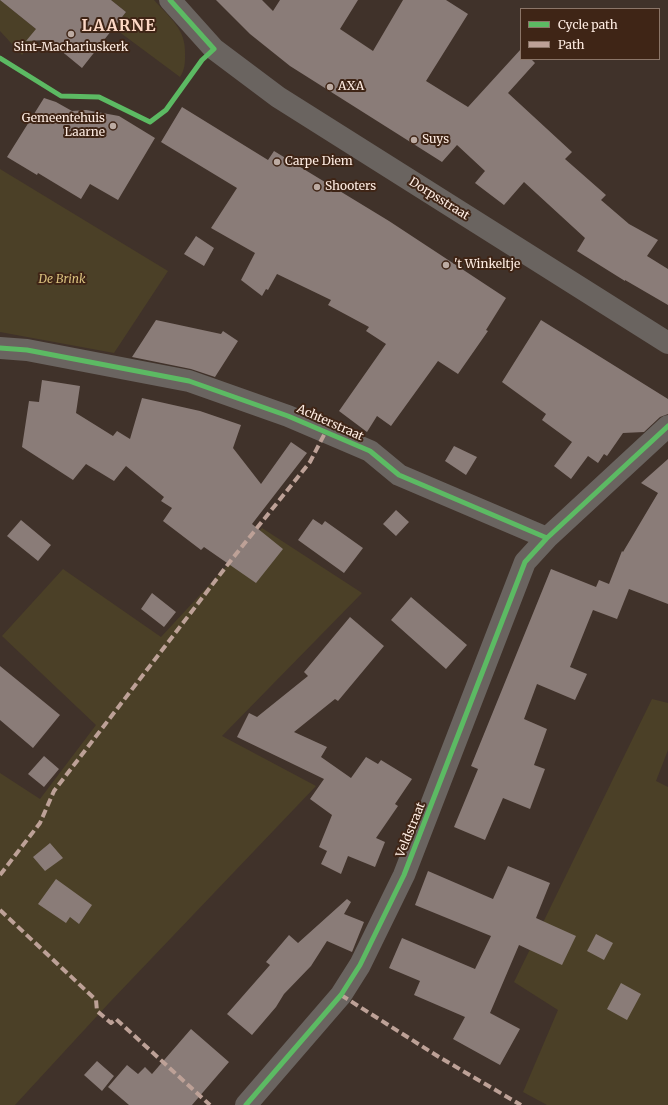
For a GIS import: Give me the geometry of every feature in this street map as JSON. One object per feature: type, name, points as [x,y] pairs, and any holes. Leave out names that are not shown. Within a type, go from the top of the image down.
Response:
[{"type":"street","name":"Dorpsstraat","points":[[170,0],[214,49],[278,97],[668,343]]},
{"type":"street","name":"Achterstraat","points":[[0,348],[27,350],[189,381],[288,416],[370,451],[399,475],[547,538]]},
{"type":"street","points":[[547,538],[668,426]]},
{"type":"street","name":"Veldstraat","points":[[246,1105],[341,995],[360,965],[404,875],[525,562],[547,538]]},
{"type":"green space","points":[[0,0],[36,29],[36,38],[22,55],[0,31]]},
{"type":"green space","points":[[111,0],[154,0],[171,18],[180,31],[185,45],[184,66],[180,77],[114,28],[126,12]]},
{"type":"green space","name":"De Brink","points":[[0,169],[168,271],[114,353],[0,332]]},
{"type":"green space","points":[[262,528],[362,593],[222,736],[316,786],[109,1003],[15,1105],[0,1105],[0,773],[40,799],[96,725],[2,636],[63,569],[161,637]]},
{"type":"green space","points":[[652,699],[668,703],[668,750],[656,781],[668,787],[668,1105],[547,1105],[523,1092],[558,1010],[514,982]]},
{"type":"building","name":"Sint-Machariuskerk","points":[[0,0],[111,0],[126,12],[82,68],[48,40],[26,41],[36,29]]},
{"type":"building","points":[[216,0],[262,0],[273,11],[280,0],[358,0],[340,29],[373,51],[403,0],[446,0],[468,14],[426,81],[468,107],[520,50],[520,60],[532,60],[535,63],[508,93],[572,152],[565,159],[606,195],[601,200],[629,224],[658,240],[647,256],[668,269],[668,305],[625,281],[577,251],[585,238],[524,182],[504,205],[475,183],[485,171],[457,145],[442,162],[290,66],[250,34]]},
{"type":"building","points":[[44,98],[56,102],[72,111],[86,110],[119,116],[155,138],[118,200],[90,184],[81,199],[38,173],[37,175],[7,157]]},
{"type":"building","points":[[182,107],[268,160],[274,151],[389,221],[506,298],[486,330],[488,331],[458,374],[438,361],[391,426],[377,416],[367,432],[339,411],[386,344],[366,331],[369,327],[328,305],[331,300],[277,274],[268,290],[266,289],[262,296],[241,280],[255,253],[211,228],[237,188],[161,142]]},
{"type":"building","points":[[196,236],[214,248],[204,266],[184,254]]},
{"type":"building","points":[[156,320],[221,334],[223,331],[238,341],[215,377],[191,369],[132,357]]},
{"type":"building","points":[[541,320],[668,399],[668,414],[660,417],[644,432],[623,433],[607,456],[604,454],[598,463],[588,456],[571,479],[554,466],[572,442],[542,420],[546,414],[502,382]]},
{"type":"building","points":[[42,380],[80,386],[76,413],[113,436],[117,431],[130,439],[142,398],[200,411],[241,425],[233,448],[261,484],[291,442],[307,453],[252,524],[283,549],[256,583],[204,547],[201,550],[163,521],[172,508],[161,501],[164,497],[126,466],[114,481],[86,464],[73,480],[22,447],[29,401],[39,402]]},
{"type":"building","points":[[454,446],[477,457],[466,475],[445,461]]},
{"type":"building","points":[[668,459],[668,604],[629,589],[617,619],[593,610],[570,667],[587,674],[575,700],[537,684],[524,719],[547,729],[534,765],[545,769],[530,809],[503,798],[485,840],[454,827],[478,769],[471,766],[551,569],[596,587],[599,580],[609,584],[622,551],[623,552],[658,493],[641,483]]},
{"type":"building","points":[[396,510],[409,522],[396,536],[383,524]]},
{"type":"building","points":[[313,519],[322,525],[325,521],[363,548],[344,573],[298,540]]},
{"type":"building","points":[[21,520],[51,545],[38,561],[7,536]]},
{"type":"building","points":[[152,593],[176,612],[164,627],[141,609]]},
{"type":"building","points":[[411,597],[467,645],[446,669],[391,620]]},
{"type":"building","points":[[350,617],[384,646],[338,701],[335,699],[294,732],[327,747],[321,757],[351,778],[366,757],[378,764],[381,760],[412,779],[395,804],[398,806],[376,838],[385,842],[375,867],[348,856],[341,874],[321,864],[327,851],[319,847],[332,815],[310,799],[324,779],[237,737],[249,713],[257,717],[308,676],[304,672]]},
{"type":"building","points":[[0,666],[60,715],[33,748],[0,720]]},
{"type":"building","points":[[44,756],[59,769],[44,787],[28,774]]},
{"type":"building","points":[[50,843],[63,858],[45,871],[33,857]]},
{"type":"building","points":[[508,866],[550,883],[536,918],[576,936],[562,965],[519,945],[490,1013],[520,1029],[500,1065],[453,1039],[465,1017],[414,995],[420,981],[389,968],[402,938],[475,969],[491,936],[415,905],[428,871],[493,899]]},
{"type":"building","points":[[56,879],[92,905],[79,924],[70,917],[66,923],[38,904]]},
{"type":"building","points":[[347,899],[351,902],[344,914],[364,922],[352,952],[327,941],[311,966],[284,994],[276,1007],[252,1035],[227,1014],[270,965],[266,962],[289,935],[298,943]]},
{"type":"building","points":[[596,934],[613,943],[604,960],[587,951]]},
{"type":"building","points":[[621,983],[641,994],[627,1020],[607,1009]]},
{"type":"building","points":[[191,1029],[229,1062],[192,1105],[129,1105],[108,1087],[127,1065],[138,1074],[145,1067],[152,1074]]},
{"type":"building","points":[[97,1061],[114,1076],[102,1091],[84,1075]]},
{"type":"marked path","points":[[0,875],[40,823],[54,791],[232,559],[310,462],[325,433]]},
{"type":"marked path","points":[[0,910],[96,1000],[97,1011],[111,1023],[116,1019],[210,1105]]},
{"type":"marked path","points":[[341,995],[439,1057],[521,1105]]},
{"type":"cycle path","points":[[0,58],[61,96],[99,97],[150,122],[166,110],[202,60],[214,49],[170,0]]},
{"type":"cycle path","points":[[0,348],[27,350],[189,381],[288,416],[370,451],[399,475],[547,538]]},
{"type":"cycle path","points":[[246,1105],[341,995],[360,965],[404,875],[525,562],[547,538],[668,426]]},
{"type":"place","name":"Sint-Machariuskerk","points":[[71,34]]},
{"type":"place","name":"AXA","points":[[330,87]]},
{"type":"place","name":"Gemeentehuis Laarne","points":[[113,126]]},
{"type":"place","name":"Suys","points":[[414,140]]},
{"type":"place","name":"Carpe Diem","points":[[277,162]]},
{"type":"place","name":"Shooters","points":[[317,187]]},
{"type":"place","name":"'t Winkeltje","points":[[446,265]]},
{"type":"district","name":"LAARNE","points":[[119,26]]}]
